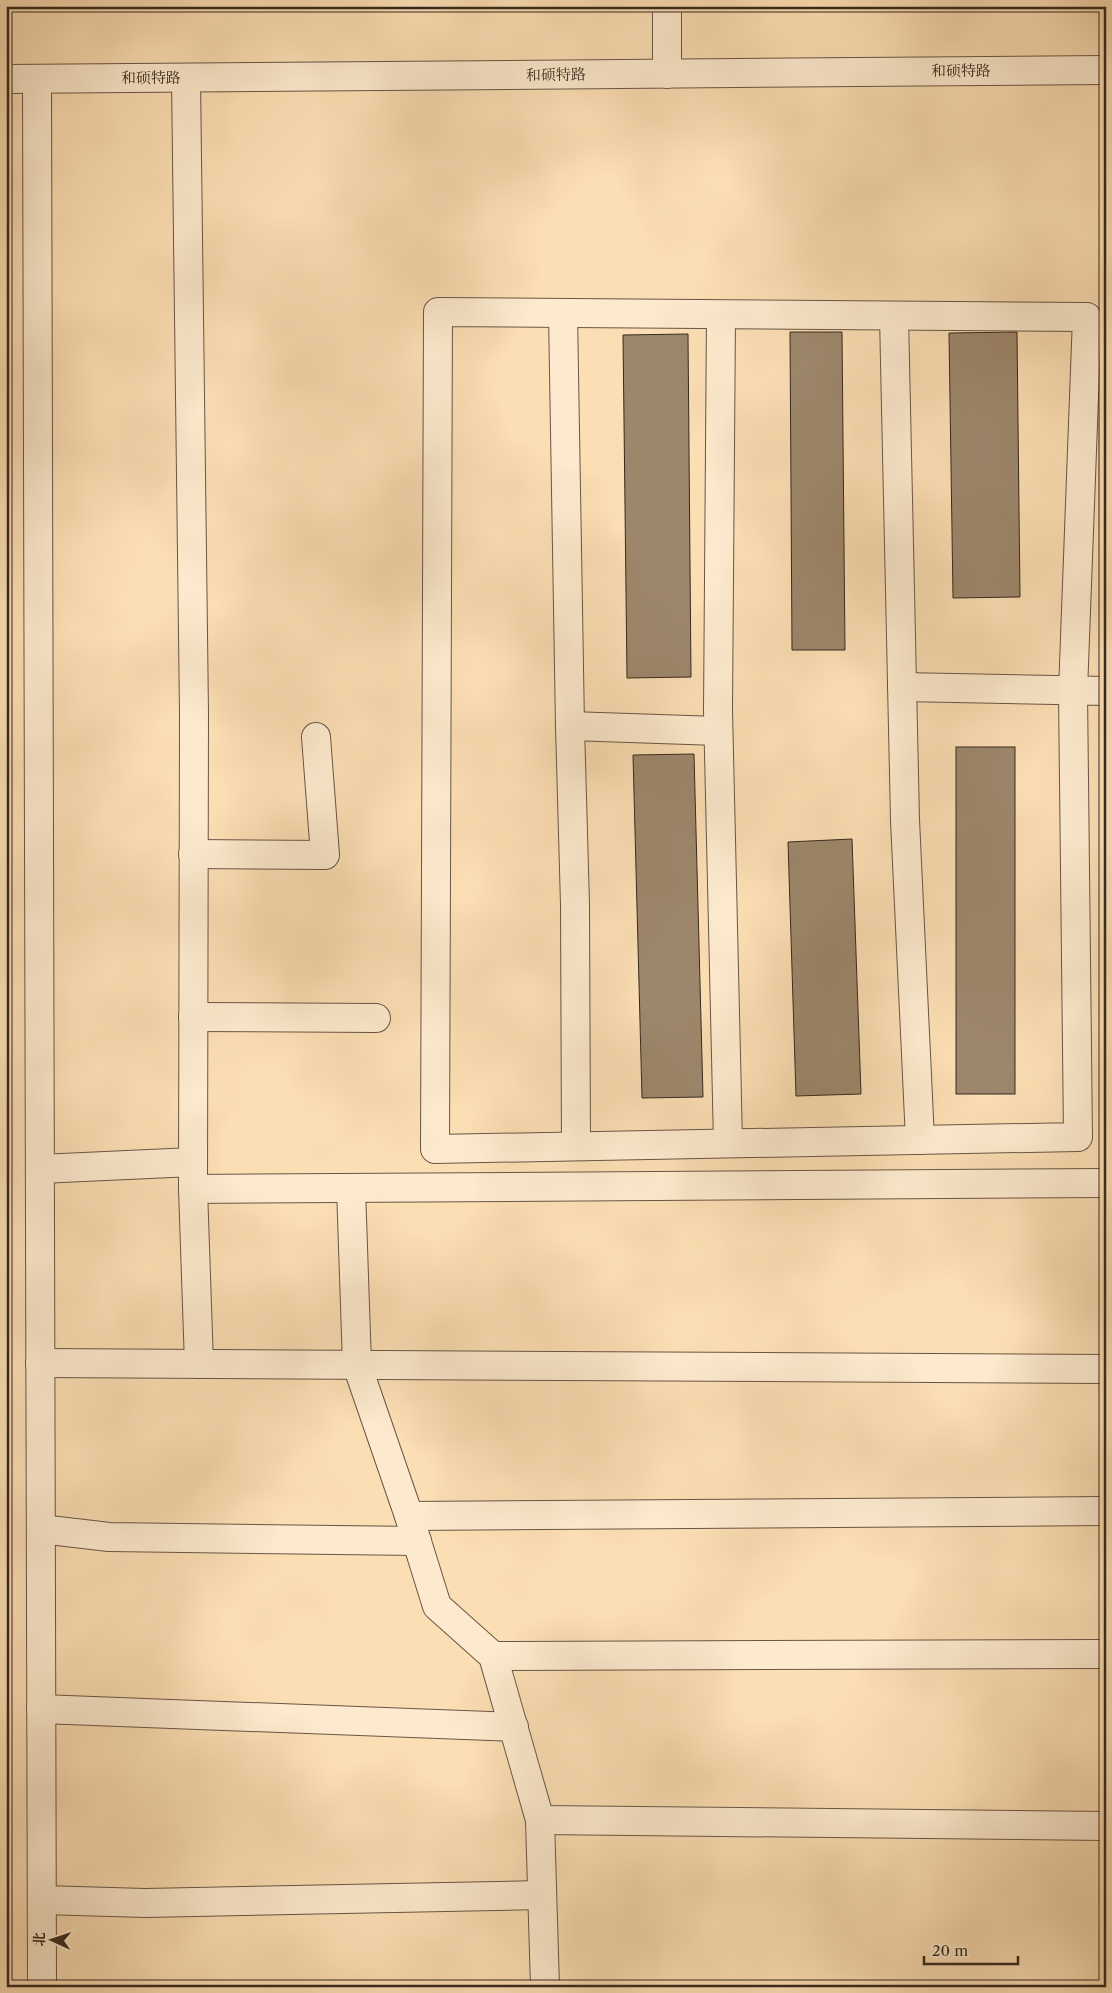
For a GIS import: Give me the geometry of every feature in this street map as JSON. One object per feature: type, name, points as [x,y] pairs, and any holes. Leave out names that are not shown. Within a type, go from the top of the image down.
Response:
[{"type":"street","points":[[667,6],[667,74]]},
{"type":"street","name":"和硕特路","points":[[6,79],[1106,70]]},
{"type":"street","points":[[186,78],[194,713],[193,1189],[199,1364]]},
{"type":"street","points":[[37,79],[42,1987]]},
{"type":"street","points":[[438,312],[721,315],[1087,317],[1073,691],[1078,1137],[435,1149],[438,312]]},
{"type":"street","points":[[564,313],[570,726],[576,905],[576,1146]]},
{"type":"street","points":[[721,315],[718,731],[728,1143]]},
{"type":"street","points":[[894,316],[904,820],[920,1140]]},
{"type":"street","points":[[902,686],[1106,691]]},
{"type":"street","points":[[570,726],[718,731]]},
{"type":"street","points":[[194,854],[325,855],[316,737]]},
{"type":"street","points":[[193,1017],[376,1018]]},
{"type":"street","points":[[40,1169],[193,1162]]},
{"type":"street","points":[[193,1189],[1106,1183]]},
{"type":"street","points":[[351,1188],[357,1365],[413,1528],[437,1606],[493,1656],[540,1820],[545,1987]]},
{"type":"street","points":[[40,1363],[1106,1369]]},
{"type":"street","points":[[40,1529],[110,1537],[1106,1511]]},
{"type":"street","points":[[493,1656],[1106,1654]]},
{"type":"street","points":[[41,1709],[514,1727]]},
{"type":"street","points":[[540,1820],[1106,1826]]},
{"type":"street","points":[[42,1900],[145,1904],[542,1895]]},
{"type":"building","points":[[790,332],[842,332],[845,650],[792,650]]},
{"type":"building","points":[[1017,332],[1020,597],[953,598],[949,333]]},
{"type":"building","points":[[688,334],[691,677],[627,678],[623,335]]},
{"type":"building","points":[[956,747],[1015,747],[1015,1094],[956,1094]]},
{"type":"building","points":[[694,754],[703,1097],[642,1098],[633,755]]},
{"type":"building","points":[[852,839],[861,1094],[796,1096],[788,842]]}]
